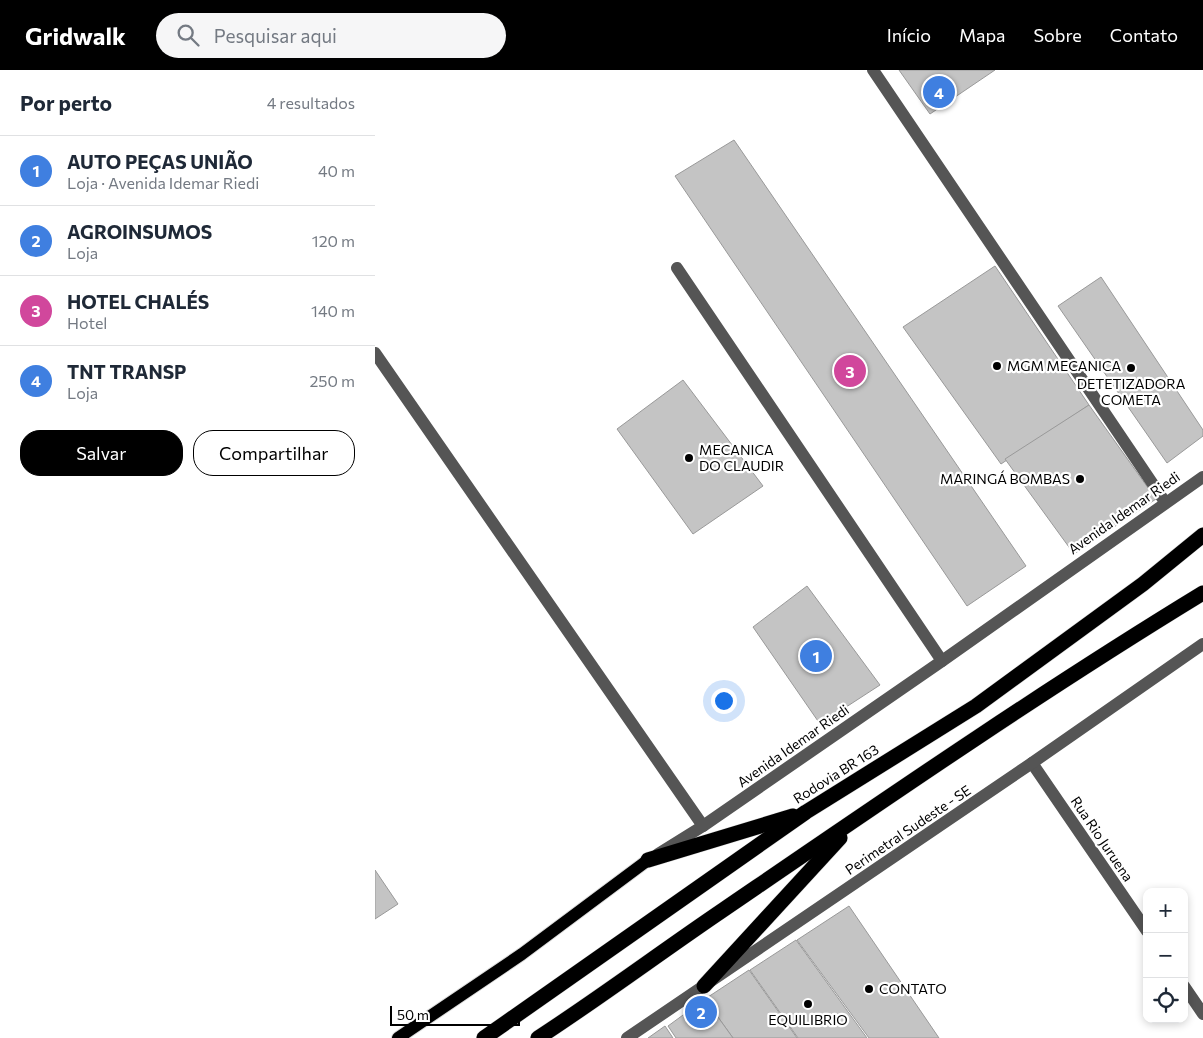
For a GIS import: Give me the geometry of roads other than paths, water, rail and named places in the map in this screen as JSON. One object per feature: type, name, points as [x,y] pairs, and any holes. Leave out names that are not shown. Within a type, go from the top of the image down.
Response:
[{"type":"highway","name":"Rodovia BR 163","points":[[483,1038],[806,812],[977,706],[1143,584],[1203,535]]},
{"type":"highway","points":[[538,1038],[589,1005],[721,911],[999,723],[1203,593]]},
{"type":"highway","points":[[648,860],[806,812]]},
{"type":"highway","points":[[704,986],[856,820]]},
{"type":"main road","name":"Avenida Idemar Riedi","points":[[398,1038],[522,954],[648,860]]},
{"type":"street","points":[[873,70],[1165,502]]},
{"type":"street","points":[[677,268],[942,661]]},
{"type":"street","points":[[375,353],[703,826]]},
{"type":"street","name":"Avenida Idemar Riedi","points":[[648,860],[703,826],[1203,477]]},
{"type":"street","name":"Perimetral Sudeste - SE","points":[[627,1038],[1032,764],[1203,644]]},
{"type":"street","name":"Rua Rio Juruena","points":[[1032,764],[1143,925]]},
{"type":"street","points":[[1188,992],[1203,1014]]},
{"type":"place","name":"TNT TRANSP","points":[[939,92]]},
{"type":"place","name":"MGM MECANICA","points":[[997,366]]},
{"type":"place","name":"DETETIZADORA COMETA","points":[[1131,368]]},
{"type":"place","name":"HOTEL CHALÉS","points":[[850,371]]},
{"type":"place","name":"MECANICA DO CLAUDIR","points":[[689,458]]},
{"type":"place","name":"MARINGÁ BOMBAS","points":[[1080,479]]},
{"type":"place","name":"AUTO PEÇAS UNIÃO","points":[[816,656]]},
{"type":"place","name":"CONTATO","points":[[869,989]]},
{"type":"place","name":"EQUILIBRIO","points":[[808,1004]]},
{"type":"place","name":"AGROINSUMOS","points":[[701,1012]]}]
